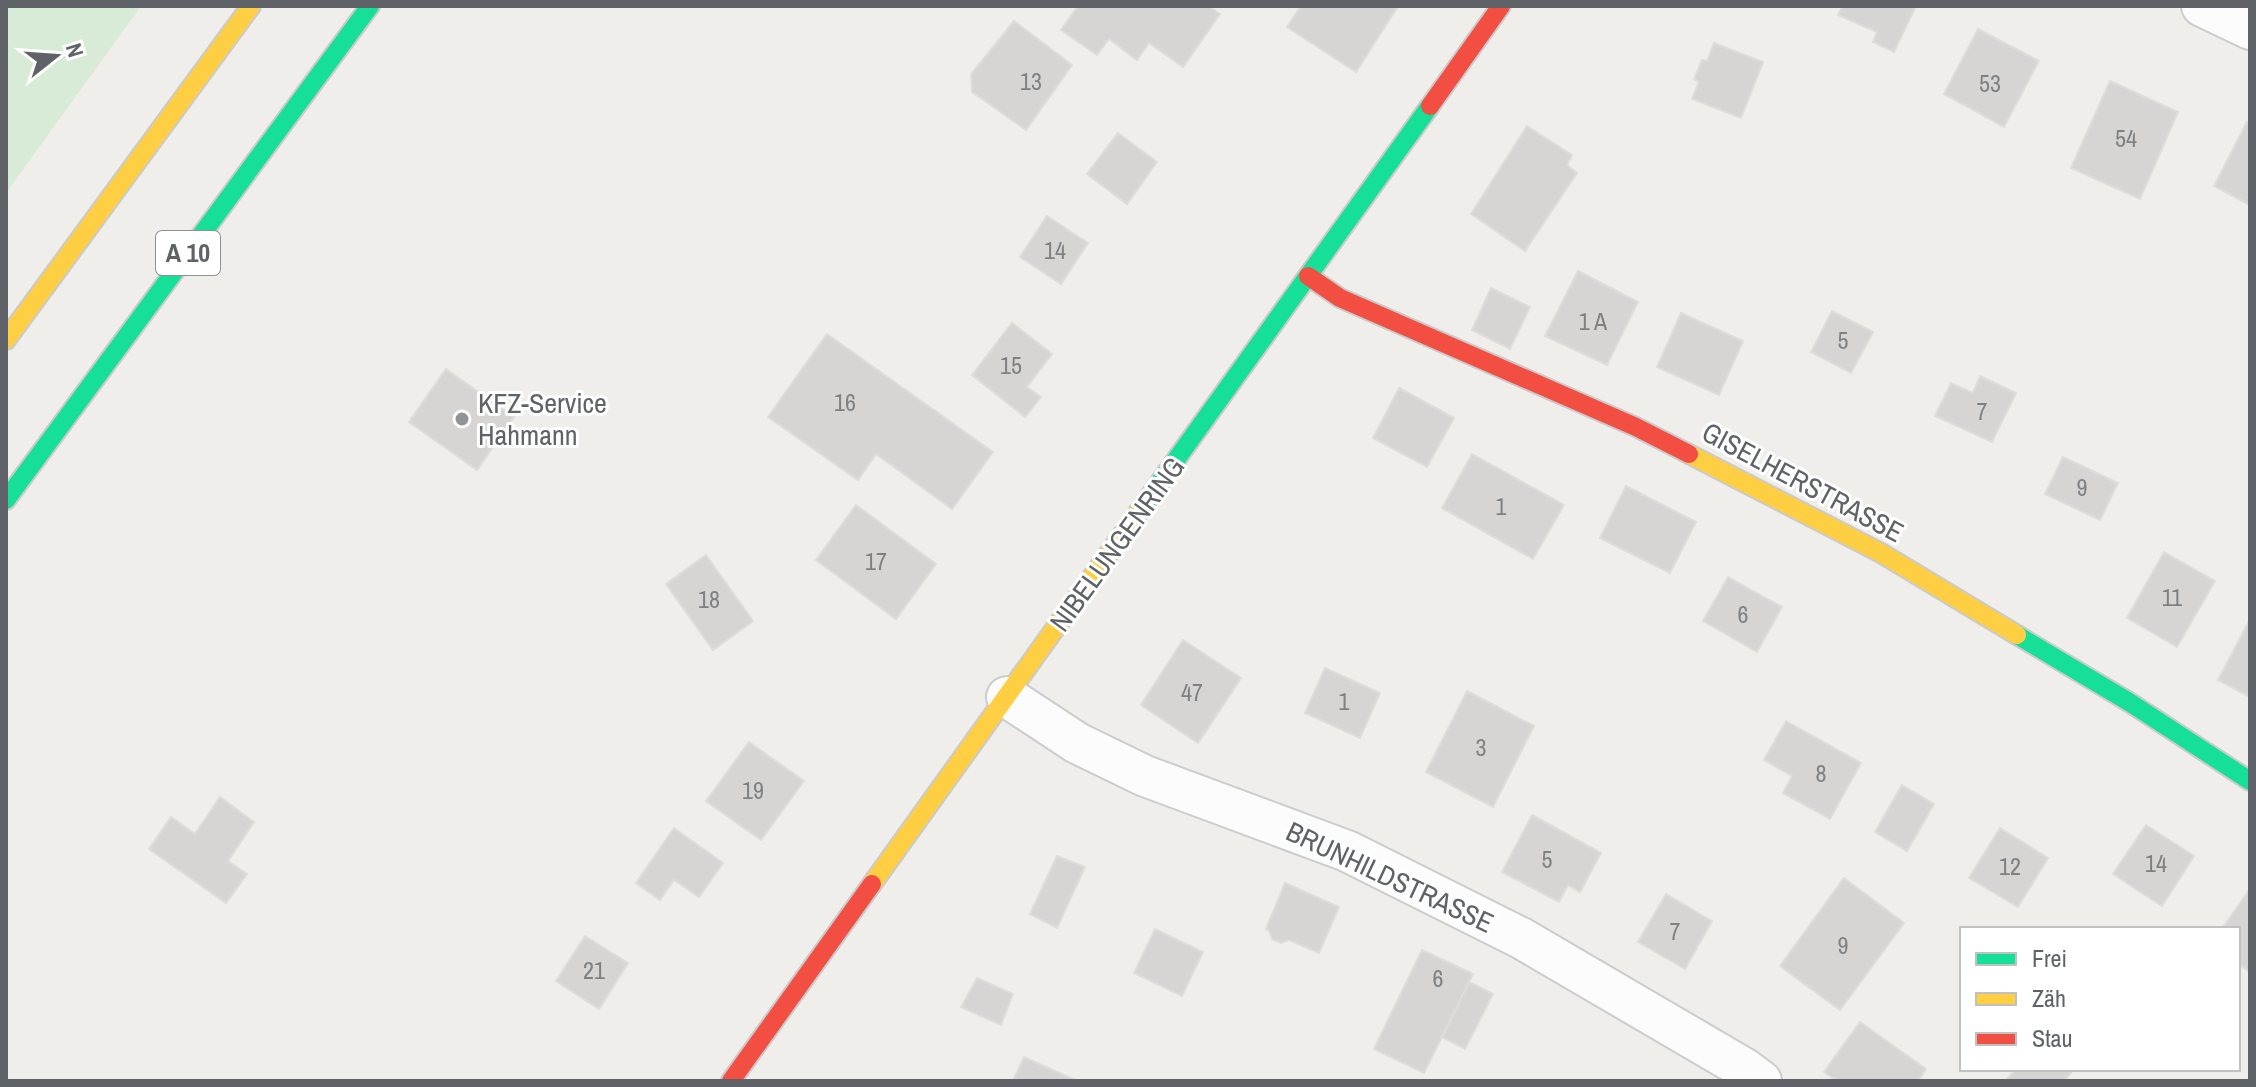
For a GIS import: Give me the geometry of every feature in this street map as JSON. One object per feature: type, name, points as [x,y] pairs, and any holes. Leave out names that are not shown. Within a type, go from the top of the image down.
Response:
[{"type":"main road","points":[[6,340],[251,6]]},
{"type":"main road","name":"A 10","points":[[6,500],[370,6]]},
{"type":"main road","name":"NIBELUNGENRING","points":[[731,1081],[1501,6]]},
{"type":"main road","name":"GISELHERSTRASSE","points":[[1308,276],[1340,298],[1636,427],[1881,553],[2116,694],[2250,781]]},
{"type":"street","points":[[2202,6],[2250,29]]},
{"type":"street","name":"BRUNHILDSTRASSE","points":[[1007,697],[1077,743],[1145,776],[1347,851],[1521,938],[1761,1081]]},
{"type":"green space","points":[[6,6],[141,6],[6,193]]},
{"type":"building","points":[[1078,6],[1208,6],[1220,14],[1183,67],[1149,43],[1137,60],[1109,39],[1097,55],[1061,30]]},
{"type":"building","points":[[1301,6],[1398,6],[1356,72],[1287,27]]},
{"type":"building","points":[[1843,6],[1916,6],[1894,52],[1873,42],[1877,32],[1838,15]]},
{"type":"building","points":[[1014,21],[1072,65],[1026,130],[972,92],[971,74]]},
{"type":"building","points":[[1978,29],[2039,61],[2004,127],[1944,94]]},
{"type":"building","points":[[1714,43],[1763,62],[1741,118],[1692,99],[1699,82],[1694,79],[1702,60],[1707,61]]},
{"type":"building","points":[[2110,81],[2178,112],[2140,199],[2071,168]]},
{"type":"building","points":[[2247,122],[2250,123],[2250,205],[2214,186]]},
{"type":"building","points":[[1527,126],[1572,155],[1567,165],[1577,173],[1525,251],[1471,214]]},
{"type":"building","points":[[1118,133],[1157,162],[1127,204],[1087,174]]},
{"type":"building","points":[[1047,216],[1088,243],[1061,284],[1020,257]]},
{"type":"building","points":[[1578,271],[1638,302],[1607,365],[1545,336]]},
{"type":"building","points":[[1491,288],[1530,307],[1510,349],[1472,330]]},
{"type":"building","points":[[1832,311],[1873,332],[1851,373],[1811,352]]},
{"type":"building","points":[[1681,313],[1743,341],[1719,395],[1657,367]]},
{"type":"building","points":[[1012,323],[1052,354],[1027,387],[1041,397],[1025,417],[972,375]]},
{"type":"building","points":[[827,334],[993,452],[952,509],[876,454],[858,480],[768,417]]},
{"type":"building","name":"KFZ-Service Hahmann","points":[[446,369],[514,417],[477,470],[409,422]]},
{"type":"building","points":[[1980,376],[2016,393],[1992,442],[1935,416],[1951,383],[1973,393]]},
{"type":"building","points":[[1399,388],[1454,418],[1427,467],[1373,438]]},
{"type":"building","points":[[1472,454],[1564,505],[1533,559],[1442,508]]},
{"type":"building","points":[[2063,457],[2118,483],[2100,520],[2045,494]]},
{"type":"building","points":[[1626,486],[1696,522],[1670,573],[1600,538]]},
{"type":"building","points":[[856,505],[936,564],[896,619],[816,560]]},
{"type":"building","points":[[2164,552],[2215,581],[2177,647],[2127,618]]},
{"type":"building","points":[[706,555],[753,621],[713,650],[666,584]]},
{"type":"building","points":[[1728,577],[1782,607],[1757,652],[1703,621]]},
{"type":"building","points":[[2250,619],[2250,697],[2218,680]]},
{"type":"building","points":[[1183,640],[1241,678],[1198,743],[1141,705]]},
{"type":"building","points":[[1325,668],[1380,693],[1360,738],[1305,713]]},
{"type":"building","points":[[1467,691],[1534,726],[1493,807],[1426,772]]},
{"type":"building","points":[[1786,721],[1861,763],[1830,819],[1783,793],[1792,776],[1764,760]]},
{"type":"building","points":[[749,742],[804,781],[761,840],[706,801]]},
{"type":"building","points":[[1902,785],[1934,804],[1907,851],[1875,832]]},
{"type":"building","points":[[220,797],[254,822],[228,861],[247,874],[226,903],[149,849],[171,817],[195,834]]},
{"type":"building","points":[[1532,815],[1601,853],[1580,892],[1568,885],[1559,902],[1502,872]]},
{"type":"building","points":[[2146,825],[2194,856],[2162,906],[2113,874]]},
{"type":"building","points":[[674,828],[723,863],[699,897],[674,880],[660,900],[636,883]]},
{"type":"building","points":[[2000,828],[2048,858],[2018,907],[1969,878]]},
{"type":"building","points":[[1057,856],[1085,867],[1057,928],[1030,914]]},
{"type":"building","points":[[1844,878],[1904,923],[1840,1010],[1780,966]]},
{"type":"building","points":[[1285,883],[1339,907],[1319,953],[1289,940],[1281,943],[1272,939],[1266,929]]},
{"type":"building","points":[[2249,890],[2250,972],[2240,965],[2240,927],[2223,927]]},
{"type":"building","points":[[1666,894],[1712,921],[1685,969],[1638,942]]},
{"type":"building","points":[[1155,929],[1203,952],[1182,996],[1134,973]]},
{"type":"building","points":[[585,936],[628,963],[599,1009],[556,981]]},
{"type":"building","points":[[1422,950],[1473,974],[1424,1073],[1374,1049]]},
{"type":"building","points":[[977,978],[1013,994],[1001,1025],[961,1007]]},
{"type":"building","points":[[1469,982],[1493,994],[1465,1049],[1442,1037]]},
{"type":"building","points":[[1860,1022],[1926,1069],[1918,1081],[1837,1081],[1824,1072]]},
{"type":"building","points":[[1024,1057],[1077,1081],[1013,1081]]},
{"type":"building","points":[[2014,1071],[2072,1071],[2064,1081],[2007,1079]]},
{"type":"traffic: fast","points":[[6,500],[370,6]]},
{"type":"traffic: fast","points":[[1145,503],[1430,106]]},
{"type":"traffic: fast","points":[[2017,635],[2129,702],[2250,781]]},
{"type":"traffic: slow","points":[[6,340],[251,6]]},
{"type":"traffic: slow","points":[[1689,454],[1881,553],[2017,635]]},
{"type":"traffic: slow","points":[[872,884],[1145,503]]},
{"type":"traffic: jam","points":[[1430,106],[1501,6]]},
{"type":"traffic: jam","points":[[1308,276],[1340,298],[1636,427],[1689,454]]},
{"type":"traffic: jam","points":[[731,1081],[872,884]]},
{"type":"place","name":"KFZ-Service Hahmann","points":[[462,419]]}]
